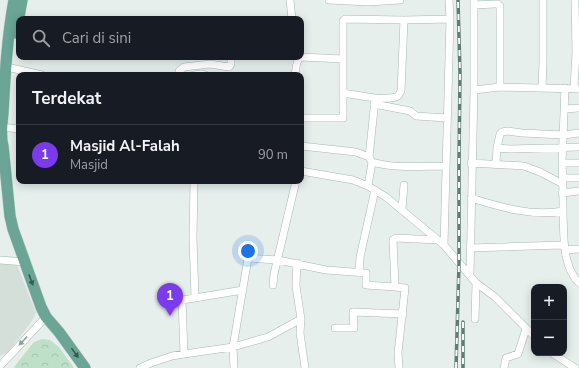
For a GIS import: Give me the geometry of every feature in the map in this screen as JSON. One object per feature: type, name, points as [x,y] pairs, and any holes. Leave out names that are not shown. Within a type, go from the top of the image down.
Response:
[{"type":"main road","points":[[14,0],[15,18],[8,68],[4,127],[1,142],[3,146],[10,216],[41,307],[46,317],[59,332],[85,368]]},
{"type":"main road","points":[[8,68],[4,49],[22,0]]},
{"type":"street","points":[[290,0],[292,16]]},
{"type":"street","points":[[329,0],[368,2],[400,0]]},
{"type":"street","points":[[441,242],[446,166],[450,20],[449,0]]},
{"type":"street","points":[[542,88],[543,0]]},
{"type":"street","points":[[474,90],[500,87],[576,89],[575,0]]},
{"type":"street","points":[[470,275],[471,163],[474,90],[474,3],[498,4],[500,6],[500,87]]},
{"type":"street","points":[[304,118],[343,118],[345,19],[450,20]]},
{"type":"street","points":[[375,101],[396,98],[400,94],[404,20]]},
{"type":"street","points":[[304,57],[343,59]]},
{"type":"street","points":[[179,72],[187,66],[210,64],[228,67],[231,60]]},
{"type":"street","points":[[296,72],[298,60]]},
{"type":"street","points":[[8,68],[27,72]]},
{"type":"street","points":[[566,88],[562,163],[564,248],[571,270],[579,283]]},
{"type":"street","points":[[343,93],[410,111],[416,116],[447,118]]},
{"type":"street","points":[[359,273],[360,257],[372,188],[370,159],[375,101]]},
{"type":"street","points":[[565,109],[579,108]]},
{"type":"street","points":[[4,127],[16,129]]},
{"type":"street","points":[[496,164],[500,134],[504,131],[564,135],[579,133]]},
{"type":"street","points":[[304,146],[356,152],[386,165],[446,166]]},
{"type":"street","points":[[497,148],[511,150],[579,147]]},
{"type":"street","points":[[471,163],[524,166],[563,181],[579,178]]},
{"type":"street","points":[[562,163],[579,163]]},
{"type":"street","points":[[304,171],[360,182],[386,197],[441,242],[476,283],[495,297],[531,333]]},
{"type":"street","points":[[194,184],[193,238],[195,298]]},
{"type":"street","points":[[273,285],[295,184]]},
{"type":"street","points":[[402,209],[404,186]]},
{"type":"street","points":[[562,193],[579,191]]},
{"type":"street","points":[[471,198],[519,211],[545,213],[563,211]]},
{"type":"street","points":[[395,287],[394,239],[441,242]]},
{"type":"street","points":[[470,248],[579,249]]},
{"type":"street","points":[[234,368],[233,347],[248,258],[278,260],[326,270],[366,273],[366,285],[405,288],[398,353],[399,368]]},
{"type":"street","points":[[0,260],[25,262]]},
{"type":"street","points":[[297,264],[296,286],[301,319],[300,333],[305,368]]},
{"type":"street","points":[[475,319],[476,283]]},
{"type":"street","points":[[184,354],[182,300],[242,290]]},
{"type":"street","points":[[335,328],[354,328],[353,312],[402,314]]},
{"type":"street","points":[[0,366],[46,317]]},
{"type":"street","points":[[140,368],[151,363],[184,354],[233,347],[268,337],[301,319]]},
{"type":"street","points":[[504,368],[506,358],[518,354],[526,328]]},
{"type":"street","points":[[557,356],[575,368]]},
{"type":"shaded area","points":[[0,256],[15,257],[36,313],[29,325],[8,352],[0,356]]},
{"type":"green space","points":[[42,339],[50,340],[59,347],[74,368],[15,368],[14,367],[34,342]]},
{"type":"railway","points":[[456,368],[459,264],[460,73],[458,0]]},
{"type":"railway","points":[[463,322],[463,368]]},
{"type":"place","name":"Masjid Al-Falah","points":[[170,316]]}]
